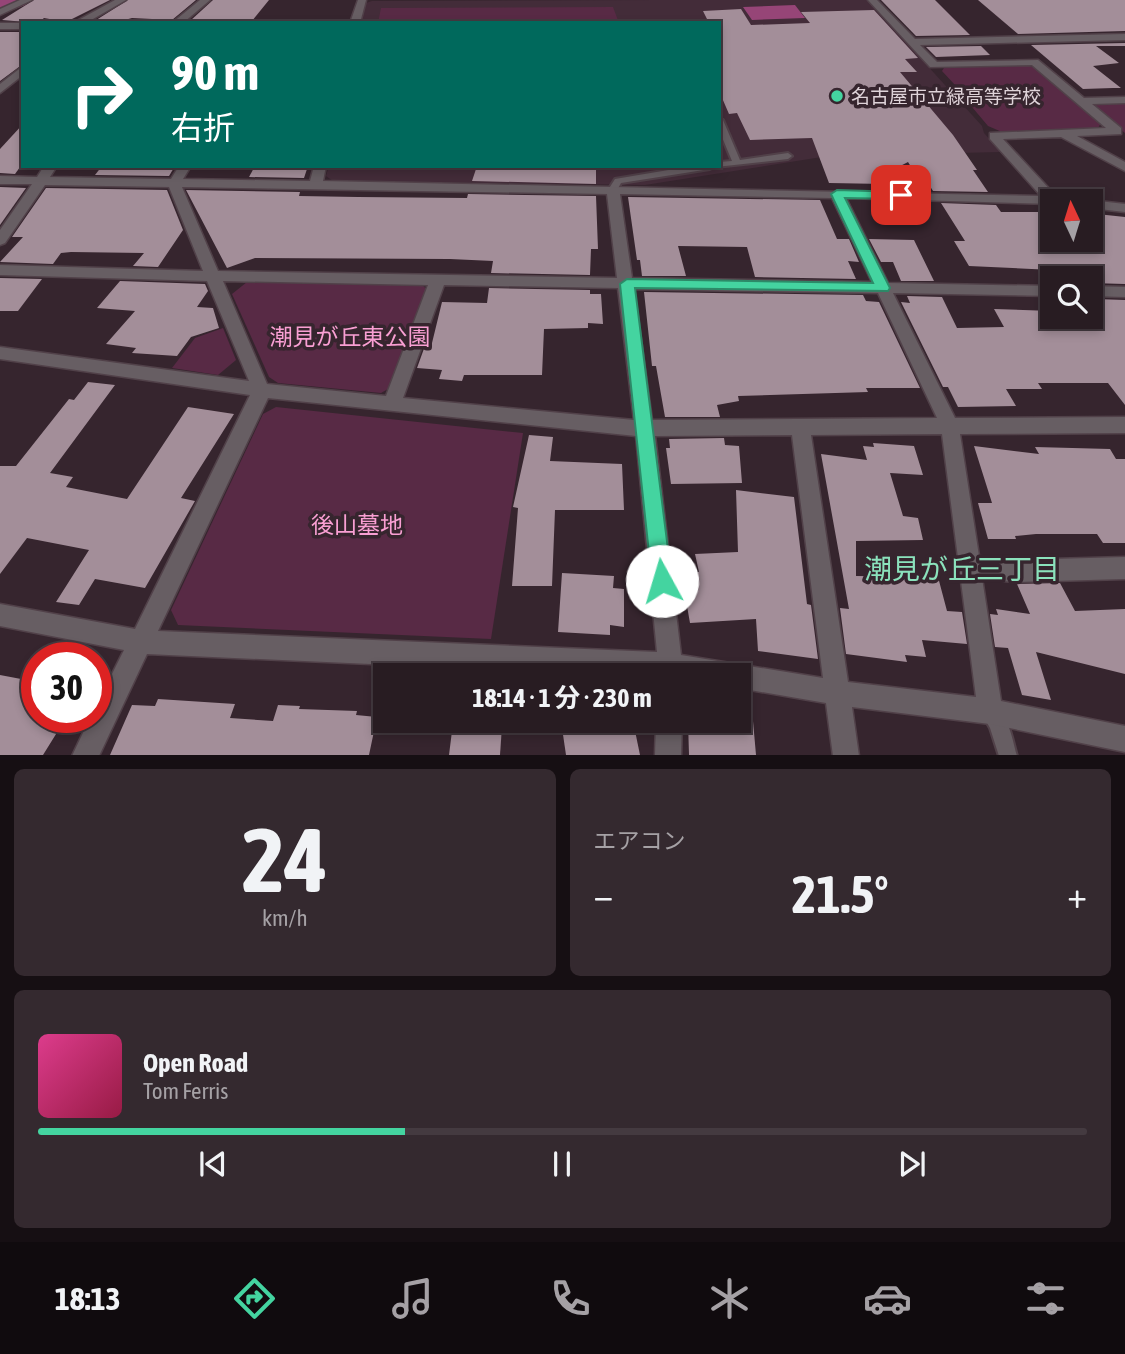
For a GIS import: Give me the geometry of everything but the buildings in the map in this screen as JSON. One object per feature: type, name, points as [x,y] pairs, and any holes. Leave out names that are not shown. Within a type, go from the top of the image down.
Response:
[{"type":"street","points":[[0,3],[6,0]]},
{"type":"street","points":[[0,12],[28,0]]},
{"type":"street","points":[[82,21],[122,0]]},
{"type":"street","points":[[180,21],[206,0]]},
{"type":"street","points":[[356,21],[362,0]]},
{"type":"street","points":[[872,0],[934,65],[1034,62],[1117,131],[993,136],[1042,189]]},
{"type":"street","points":[[0,26],[21,26]]},
{"type":"street","points":[[913,42],[1125,37]]},
{"type":"street","points":[[0,90],[21,71]]},
{"type":"street","points":[[1081,101],[1125,100]]},
{"type":"street","points":[[1063,133],[1125,167]]},
{"type":"street","points":[[0,240],[49,168]]},
{"type":"street","points":[[174,184],[184,168]]},
{"type":"street","points":[[315,186],[320,168]]},
{"type":"street","points":[[0,180],[1040,199]]},
{"type":"street","points":[[85,755],[261,390],[174,184]]},
{"type":"street","points":[[613,190],[627,284],[670,663]]},
{"type":"street","points":[[837,194],[950,426],[990,711]]},
{"type":"street","points":[[1103,205],[1125,208]]},
{"type":"street","points":[[0,270],[1040,290]]},
{"type":"street","points":[[391,405],[438,279]]},
{"type":"street","points":[[1103,291],[1125,292]]},
{"type":"street","points":[[0,353],[261,390],[644,428],[1125,425]]},
{"type":"street","points":[[800,425],[846,755]]},
{"type":"street","points":[[970,566],[1012,570],[1125,568]]},
{"type":"street","points":[[0,615],[141,642],[538,663]]},
{"type":"street","points":[[751,678],[837,693],[990,711],[1125,739]]},
{"type":"street","points":[[668,755],[669,733]]},
{"type":"lane","points":[[721,125],[737,162]]},
{"type":"lane","points":[[721,165],[788,156]]},
{"type":"lane","points":[[613,190],[618,181],[698,168]]},
{"type":"lane","points":[[990,711],[998,723],[1008,755]]},
{"type":"shaded area","name":"名古屋市立緑高等学校","points":[[868,0],[982,126],[984,133],[1001,152],[828,156],[645,185],[333,181],[326,176],[328,168],[721,168],[721,21],[362,21],[366,3]]},
{"type":"shaded area","points":[[795,5],[805,18],[752,20],[743,7]]},
{"type":"green space","points":[[613,7],[618,21],[378,21],[381,8]]},
{"type":"green space","points":[[1025,65],[1036,68],[1101,123],[1098,128],[1002,132],[988,126],[942,71],[944,68]]},
{"type":"green space","points":[[1125,103],[1125,133],[1094,108],[1095,104]]},
{"type":"green space","name":"潮見が丘東公園","points":[[247,282],[422,285],[429,291],[393,386],[381,393],[278,383],[269,377],[232,294]]},
{"type":"green space","points":[[223,328],[236,360],[218,375],[172,368],[195,338]]},
{"type":"green space","name":"後山墓地","points":[[276,407],[523,433],[491,639],[178,625],[171,610],[263,414]]},
{"type":"waterway","points":[[0,8],[17,0]]},
{"type":"place","name":"名古屋市立緑高等学校","points":[[837,96]]},
{"type":"district","name":"潮見が丘三丁目","points":[[962,569]]},
{"type":"route","points":[[662,581],[627,284],[883,288],[837,194],[901,195]]}]
